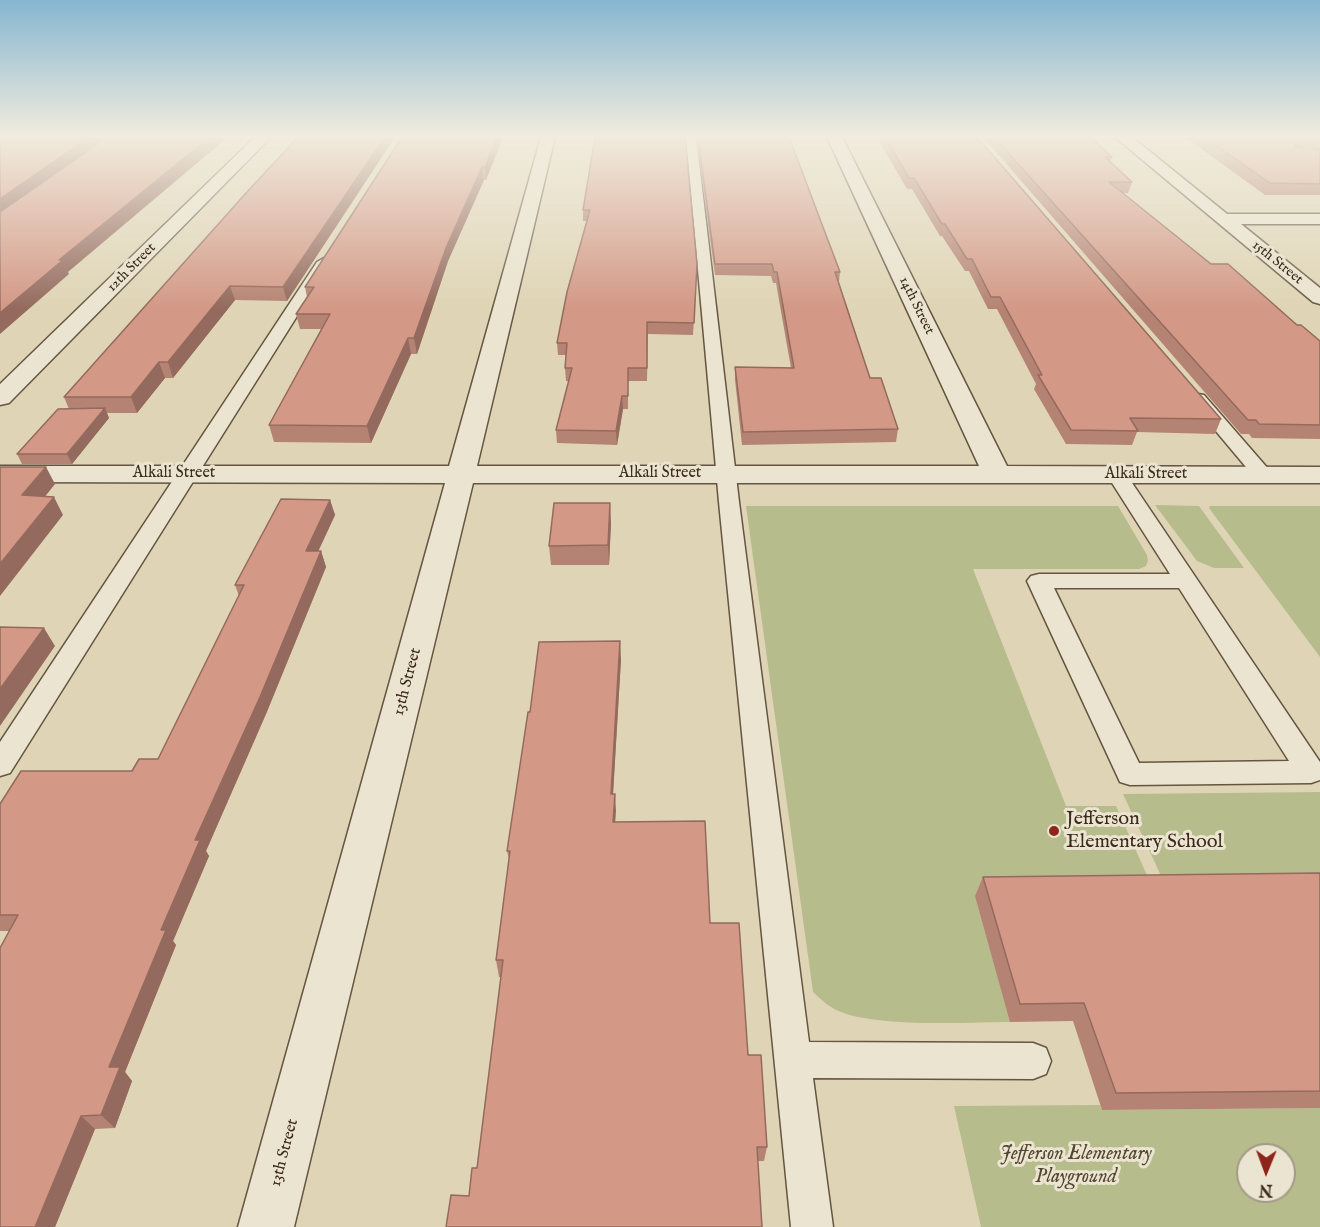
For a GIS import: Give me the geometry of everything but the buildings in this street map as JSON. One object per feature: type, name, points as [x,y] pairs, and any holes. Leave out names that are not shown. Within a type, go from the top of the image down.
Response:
[{"type":"street","name":"12th Street","points":[[0,398],[206,194]]},
{"type":"street","name":"13th Street","points":[[266,1227],[533,194]]},
{"type":"street","name":"14th Street","points":[[862,194],[998,475]]},
{"type":"street","name":"15th Street","points":[[1192,194],[1320,298]]},
{"type":"street","points":[[1222,219],[1320,219]]},
{"type":"street","name":"Alkali Street","points":[[0,474],[1320,475]]},
{"type":"lane","points":[[697,194],[812,1227]]},
{"type":"lane","points":[[0,765],[335,246]]},
{"type":"lane","points":[[1190,390],[1263,475]]},
{"type":"lane","points":[[1117,475],[1311,772],[1130,774],[1039,581],[1186,581]]},
{"type":"lane","points":[[793,1060],[1033,1061]]},
{"type":"green space","points":[[1155,505],[1199,506],[1244,568],[1214,568],[1197,561]]},
{"type":"green space","points":[[746,506],[1118,506],[1147,555],[1146,566],[1139,569],[973,569],[1066,806],[1116,806],[1155,893],[1010,1022],[917,1023],[867,1019],[846,1014],[831,1007],[813,992]]},
{"type":"green space","points":[[1210,506],[1320,506],[1320,657],[1209,508]]},
{"type":"green space","points":[[1320,792],[1320,892],[1169,893],[1123,794]]},
{"type":"green space","name":"Jefferson Elementary Playground","points":[[1100,1105],[1102,1110],[1320,1108],[1320,1227],[981,1227],[954,1106]]},
{"type":"place","name":"Jefferson Elementary School","points":[[1054,831]]}]
